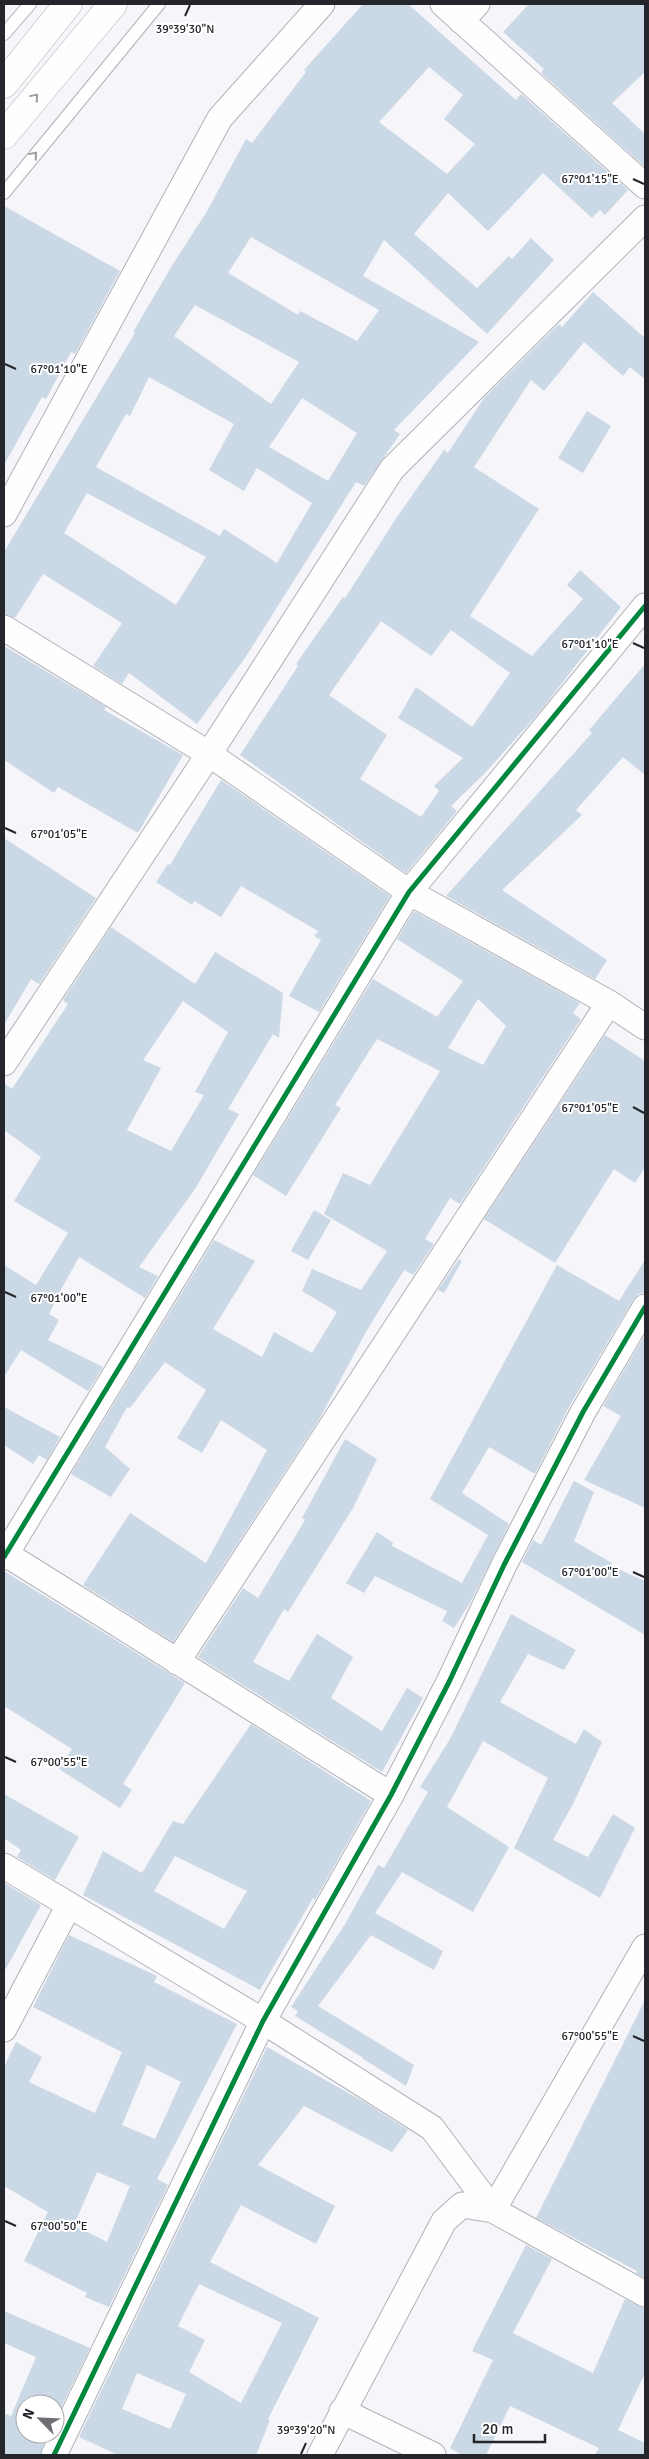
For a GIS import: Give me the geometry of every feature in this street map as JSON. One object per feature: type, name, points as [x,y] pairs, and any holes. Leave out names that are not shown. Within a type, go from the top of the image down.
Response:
[{"type":"main road","points":[[4,84],[68,4]]},
{"type":"main road","points":[[4,135],[112,4]]},
{"type":"street","points":[[4,514],[220,118],[322,4]]},
{"type":"street","points":[[443,4],[469,12],[645,186]]},
{"type":"street","points":[[4,1063],[210,754],[392,469],[645,218]]},
{"type":"street","points":[[391,1795],[5,1556],[409,892],[645,606]]},
{"type":"street","points":[[4,628],[210,754],[409,892],[609,1003],[645,1027]]},
{"type":"street","points":[[177,1662],[609,1003]]},
{"type":"street","points":[[54,2455],[263,2021],[391,1795],[449,1682],[504,1565],[583,1412],[645,1307]]},
{"type":"street","points":[[4,1866],[263,2021],[432,2128],[493,2210]]},
{"type":"street","points":[[4,2029],[69,1905]]},
{"type":"street","points":[[493,2210],[636,1988],[645,1947]]},
{"type":"street","points":[[320,2455],[444,2221],[462,2205],[493,2210],[645,2294]]},
{"type":"street","points":[[342,2411],[433,2455]]},
{"type":"lane","points":[[4,34],[30,4]]},
{"type":"lane","points":[[4,193],[159,4]]},
{"type":"building","points":[[363,4],[408,4],[516,100],[521,94],[628,190],[605,215],[600,210],[592,218],[543,173],[488,231],[448,193],[414,234],[477,288],[509,256],[512,259],[531,238],[554,260],[487,334],[384,240],[363,276],[479,342],[394,430],[400,434],[364,486],[356,482],[245,658],[197,724],[129,673],[122,684],[93,666],[122,623],[43,574],[15,618],[4,614],[4,552],[135,333],[133,332],[173,264],[206,213],[246,139],[252,143],[306,72],[304,70]],"holes":[[[429,67],[463,95],[444,119],[475,144],[447,174],[379,122]],[[251,237],[379,310],[357,341],[300,311],[298,315],[228,273]],[[195,305],[299,362],[271,404],[174,336]],[[149,377],[234,424],[209,470],[244,491],[257,468],[312,503],[277,563],[224,529],[220,536],[96,467],[126,414],[130,416]],[[302,398],[357,433],[328,481],[269,447]],[[87,493],[206,557],[176,605],[64,533]]]},
{"type":"building","points":[[529,4],[645,4],[645,72],[612,103],[645,134],[645,167],[541,73],[544,69],[503,32]]},
{"type":"building","points":[[4,206],[120,271],[75,354],[71,352],[46,399],[42,397],[4,465]]},
{"type":"building","points":[[593,292],[645,338],[645,379],[630,367],[623,376],[584,342],[544,391],[531,380],[474,467],[539,509],[470,616],[532,656],[583,599],[567,585],[580,570],[621,607],[542,709],[486,772],[451,806],[457,811],[406,873],[240,755],[298,666],[296,664],[343,597],[345,598],[397,517],[444,450],[448,453],[484,398],[559,324],[562,327]],"holes":[[[381,621],[431,656],[451,630],[510,673],[472,727],[416,687],[398,718],[463,758],[434,786],[439,791],[421,817],[360,779],[387,735],[329,695]]]},
{"type":"building","points":[[587,411],[611,426],[583,473],[558,458]]},
{"type":"building","points":[[4,646],[106,707],[104,710],[183,755],[138,833],[58,787],[54,793],[4,760]]},
{"type":"building","points":[[645,664],[645,775],[623,757],[576,810],[582,815],[502,890],[607,960],[595,979],[446,896],[592,733],[589,730]]},
{"type":"building","points":[[221,780],[390,896],[319,1012],[289,996],[321,940],[314,936],[318,931],[241,886],[221,917],[194,901],[192,905],[156,882],[168,864],[170,865]]},
{"type":"building","points":[[4,838],[96,898],[39,984],[31,979],[4,1025]]},
{"type":"building","points":[[414,911],[580,1003],[573,1013],[581,1019],[460,1204],[450,1198],[425,1239],[434,1244],[413,1275],[404,1270],[367,1330],[320,1418],[173,1642],[83,1585],[130,1513],[206,1563],[267,1450],[221,1420],[202,1453],[177,1438],[206,1390],[165,1362],[130,1408],[127,1407],[105,1447],[130,1469],[111,1497],[71,1474],[214,1240],[255,1261],[213,1329],[262,1357],[274,1332],[312,1353],[337,1312],[302,1291],[312,1269],[361,1290],[387,1251],[324,1214],[343,1173],[370,1185],[440,1071],[377,1039],[335,1105],[341,1108],[286,1196],[253,1175],[373,979],[437,1017],[463,981],[397,939]],"holes":[[[478,999],[506,1026],[483,1065],[448,1048]]]},
{"type":"building","points":[[111,927],[195,984],[215,952],[283,993],[279,1038],[273,1034],[228,1109],[239,1114],[195,1189],[139,1267],[158,1276],[145,1298],[79,1257],[57,1297],[49,1314],[59,1320],[48,1340],[103,1367],[88,1391],[21,1350],[4,1377],[4,1265],[36,1285],[68,1233],[14,1201],[41,1157],[4,1130],[4,1083],[12,1089],[68,1004],[63,1000]],"holes":[[[183,1001],[228,1032],[195,1092],[204,1095],[171,1151],[127,1130],[161,1068],[143,1060]]]},
{"type":"building","points":[[605,1035],[645,1061],[645,1167],[635,1183],[614,1169],[555,1263],[484,1219]]},
{"type":"building","points":[[314,1210],[331,1220],[308,1260],[291,1251]]},
{"type":"building","points":[[459,1259],[462,1261],[444,1293],[438,1290]]},
{"type":"building","points":[[645,1260],[645,1293],[638,1294],[633,1300],[570,1405],[535,1474],[489,1447],[462,1493],[509,1524],[470,1603],[454,1628],[442,1621],[447,1611],[375,1576],[364,1593],[346,1583],[377,1532],[393,1543],[392,1546],[462,1583],[488,1535],[430,1499],[557,1265],[619,1301]]},
{"type":"building","points":[[645,1335],[645,1508],[584,1480],[621,1416],[603,1406]]},
{"type":"building","points":[[4,1407],[60,1437],[47,1460],[39,1455],[33,1464],[4,1445]]},
{"type":"building","points":[[345,1439],[377,1459],[353,1508],[288,1612],[284,1609],[253,1662],[289,1681],[317,1634],[353,1657],[331,1698],[382,1731],[407,1688],[423,1698],[382,1772],[198,1657],[243,1588],[258,1598],[305,1520],[302,1518]]},
{"type":"building","points":[[574,1481],[594,1492],[574,1541],[612,1563],[611,1566],[645,1581],[645,1635],[522,1562],[533,1540],[541,1545]]},
{"type":"building","points":[[4,1571],[185,1683],[123,1784],[132,1790],[120,1808],[59,1769],[72,1749],[4,1706]]},
{"type":"building","points":[[511,1614],[576,1650],[564,1670],[528,1654],[500,1702],[576,1744],[584,1729],[602,1742],[573,1804],[553,1840],[588,1857],[613,1814],[635,1828],[600,1898],[514,1848],[548,1778],[483,1741],[447,1807],[509,1847],[473,1912],[402,1872],[375,1913],[443,1951],[434,1970],[371,1935],[318,2006],[414,2065],[406,2086],[295,2016],[298,2011],[291,2007],[345,1924],[378,1865],[384,1868],[428,1792],[420,1787],[450,1739]]},
{"type":"building","points":[[251,1724],[371,1801],[315,1900],[313,1898],[260,1990],[83,1895],[103,1851],[142,1873],[173,1821],[183,1824]],"holes":[[[175,1856],[247,1891],[224,1929],[154,1891]]]},
{"type":"building","points":[[4,1794],[79,1837],[55,1880],[17,1857],[21,1850],[4,1838]]},
{"type":"building","points":[[4,1883],[41,1905],[4,1972]]},
{"type":"building","points":[[69,1935],[157,1976],[154,1982],[237,2024],[157,2179],[168,2185],[109,2307],[85,2297],[87,2293],[24,2261],[48,2212],[4,2186],[4,2067],[16,2042],[42,2057],[29,2082],[95,2113],[122,2052],[33,2007]],"holes":[[[147,2065],[181,2082],[155,2139],[122,2125]],[[97,2172],[130,2186],[107,2242],[74,2225]]]},
{"type":"building","points":[[645,2000],[645,2278],[636,2273],[637,2271],[536,2218]]},
{"type":"building","points":[[267,2047],[366,2103],[408,2130],[392,2152],[304,2106],[258,2165],[335,2206],[316,2244],[241,2205],[210,2262],[319,2318],[268,2419],[270,2420],[256,2455],[118,2455],[79,2437]],"holes":[[[199,2284],[282,2323],[241,2403],[189,2372],[205,2340],[178,2326]],[[137,2373],[186,2394],[170,2429],[122,2409]]]},
{"type":"building","points":[[526,2245],[552,2259],[513,2333],[593,2373],[625,2299],[645,2308],[645,2373],[618,2430],[645,2443],[645,2455],[595,2455],[599,2448],[510,2406],[486,2455],[462,2455],[450,2448],[493,2360],[472,2351]]},
{"type":"building","points":[[4,2311],[90,2348],[65,2399],[65,2394],[20,2394],[36,2357],[4,2343]]},
{"type":"building","points":[[15,2407],[15,2444],[44,2444],[40,2455],[4,2455],[4,2413],[11,2416]]},
{"type":"cycle path","points":[[4,1557],[409,892],[645,606]]},
{"type":"cycle path","points":[[54,2455],[263,2021],[391,1795],[449,1682],[504,1565],[583,1412],[645,1307]]}]
